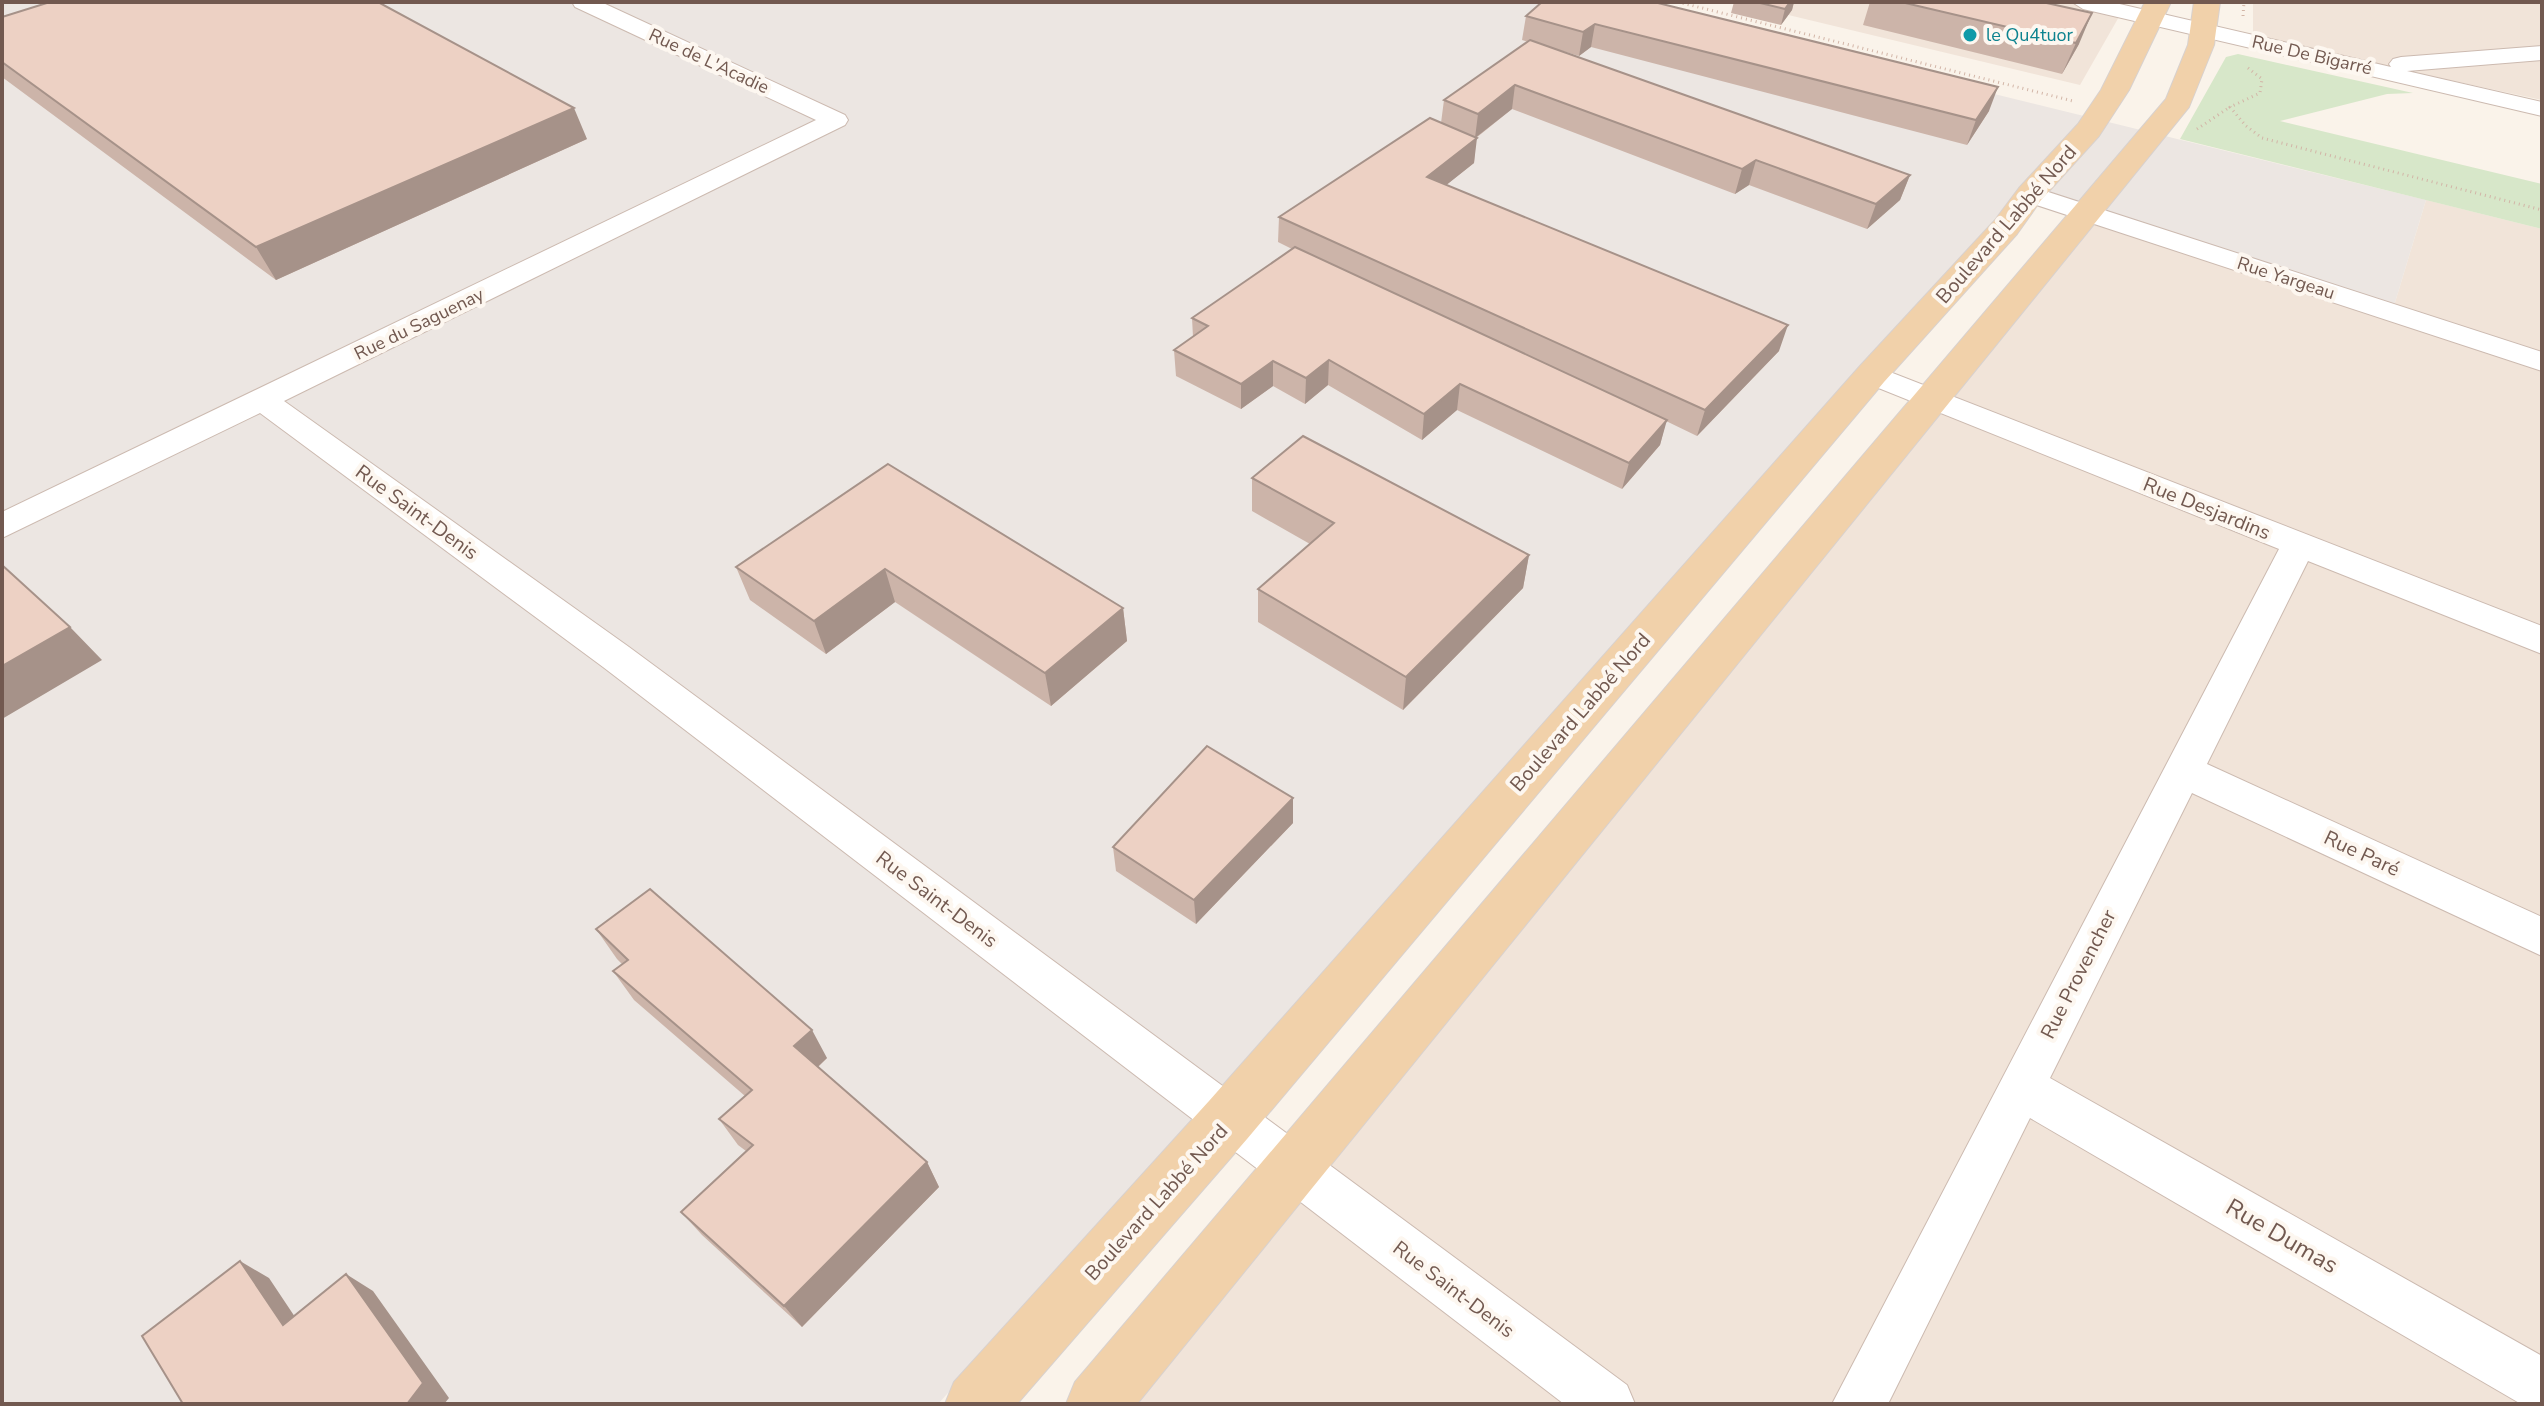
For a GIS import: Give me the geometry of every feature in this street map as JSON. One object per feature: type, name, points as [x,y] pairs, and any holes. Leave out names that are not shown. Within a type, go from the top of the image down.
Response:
[{"type":"main road","name":"Boulevard Labbé Nord","points":[[976,1404],[1228,1120],[1872,374],[2006,227],[2030,194],[2089,130],[2115,90],[2155,10]]},
{"type":"main road","points":[[1097,1404],[1934,399],[2083,212],[2179,101],[2194,69],[2206,16]]},
{"type":"street","name":"Rue de L'Acadie","points":[[583,2],[836,120]]},
{"type":"street","name":"Rue De Bigarré","points":[[2083,2],[2206,16],[2363,67],[2542,109]]},
{"type":"street","points":[[2363,67],[2542,53]]},
{"type":"street","name":"Rue du Saguenay","points":[[2,526],[836,120]]},
{"type":"street","name":"Rue Yargeau","points":[[2030,194],[2542,362]]},
{"type":"street","name":"Rue Desjardins","points":[[1872,374],[2542,641]]},
{"type":"street","name":"Rue Saint-Denis","points":[[262,400],[616,657],[1608,1404]]},
{"type":"street","name":"Rue Provencher","points":[[1859,1404],[2299,544]]},
{"type":"street","name":"Rue Paré","points":[[2182,770],[2542,937]]},
{"type":"street","name":"Rue Dumas","points":[[2021,1087],[2542,1386]]},
{"type":"path","points":[[1678,2],[2050,93]]},
{"type":"path","points":[[2285,146],[2542,210]]},
{"type":"shaded area","points":[[2,2],[1619,2],[2426,200],[2390,319],[2013,198],[1191,1125],[938,1404],[2,1404]]},
{"type":"shaded area","points":[[1734,2],[2097,2],[2124,8],[2080,85]]},
{"type":"shaded area","points":[[2253,2],[2542,2],[2542,100],[2253,38]]},
{"type":"shaded area","points":[[2426,200],[2542,229],[2542,1404],[1109,1404],[2087,221],[2390,319]]},
{"type":"green space","points":[[2238,54],[2413,93],[2387,94],[2280,121],[2542,184],[2542,229],[2180,139],[2226,57]]},
{"type":"building","points":[[50,2],[378,2],[574,108],[256,247],[2,62],[2,17]]},
{"type":"building","points":[[1542,2],[1654,2],[1998,87],[1976,120],[1595,24],[1583,32],[1526,16]]},
{"type":"building","points":[[1756,2],[1790,2],[1785,9]]},
{"type":"building","points":[[1901,2],[2042,2],[2092,13],[2076,43]]},
{"type":"building","points":[[1530,40],[1910,175],[1876,204],[1756,160],[1742,169],[1515,85],[1478,114],[1444,100]]},
{"type":"building","points":[[1430,118],[1477,138],[1427,177],[1788,325],[1705,410],[1279,217]]},
{"type":"building","points":[[1295,247],[1667,420],[1629,463],[1460,384],[1424,414],[1329,360],[1306,378],[1273,361],[1241,384],[1174,350],[1208,326],[1192,318]]},
{"type":"building","points":[[1303,436],[1529,555],[1406,677],[1258,589],[1334,523],[1252,478]]},
{"type":"building","points":[[888,464],[1123,608],[1045,673],[885,569],[814,621],[736,567]]},
{"type":"building","points":[[2,565],[70,627],[2,666]]},
{"type":"building","points":[[1207,746],[1293,798],[1194,900],[1113,847]]},
{"type":"building","points":[[650,889],[812,1030],[794,1046],[927,1162],[784,1306],[681,1212],[753,1145],[719,1119],[752,1090],[613,971],[628,960],[596,929]]},
{"type":"building","points":[[240,1261],[283,1325],[346,1274],[423,1383],[407,1404],[183,1404],[142,1336]]},
{"type":"place","name":"le Qu4tuor","points":[[1970,35]]}]
